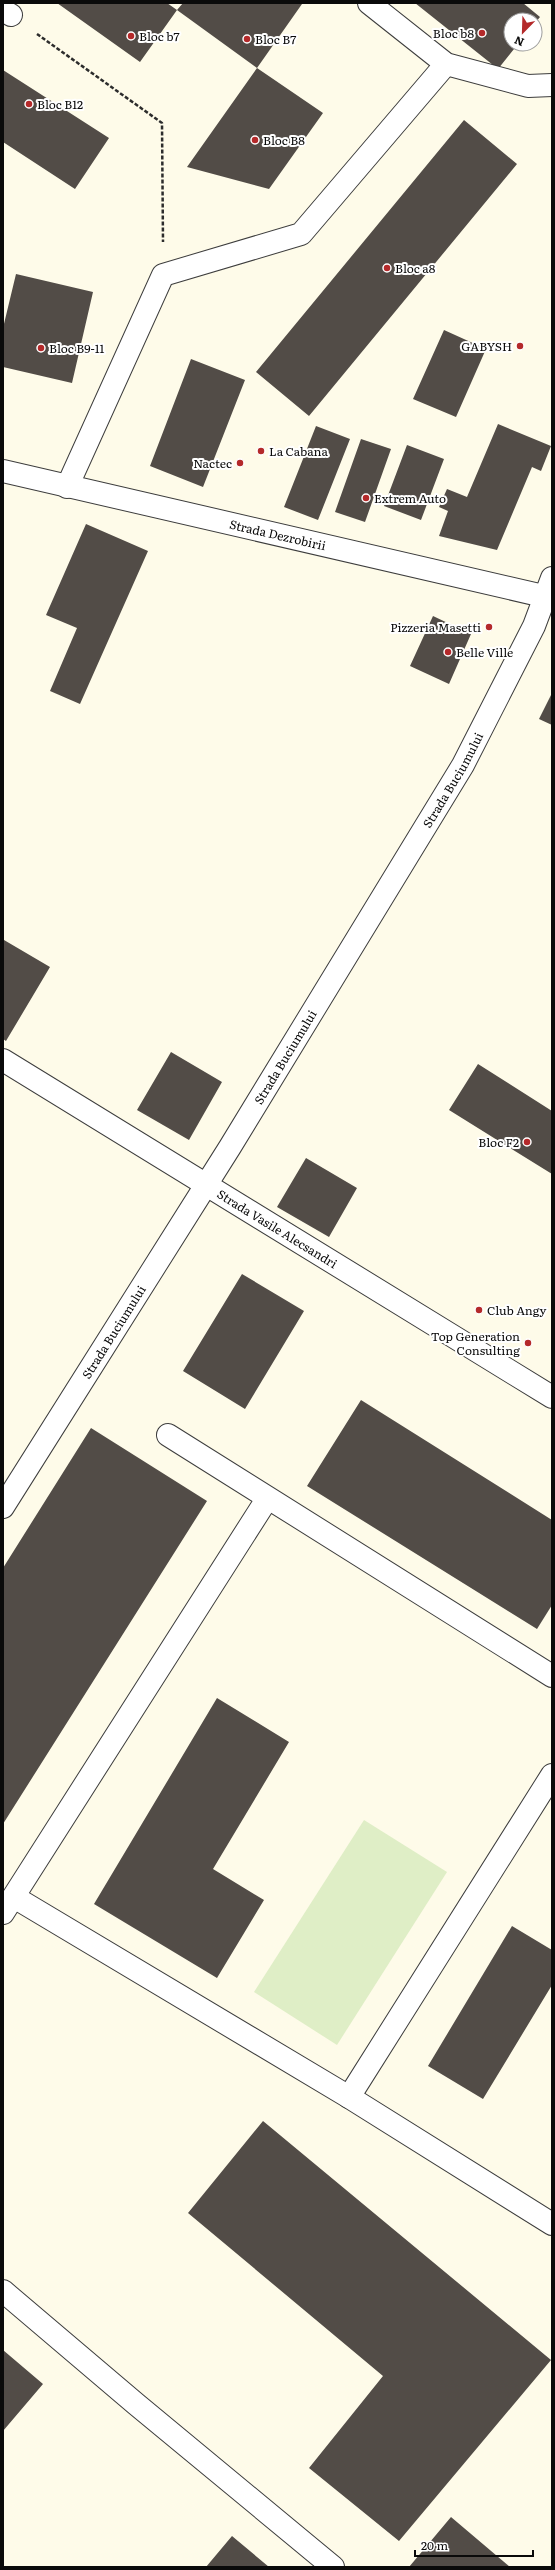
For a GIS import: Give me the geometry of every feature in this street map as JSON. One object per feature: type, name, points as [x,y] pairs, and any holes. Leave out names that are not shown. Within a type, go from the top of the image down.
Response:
[{"type":"street","points":[[369,3],[446,64],[528,86],[552,85]]},
{"type":"street","points":[[67,487],[163,275],[301,234],[446,64]]},
{"type":"street","name":"Strada Dezrobirii","points":[[3,471],[67,487],[550,591]]},
{"type":"street","name":"Strada Buciumului","points":[[3,1507],[206,1184],[463,765],[534,626],[550,591]]},
{"type":"street","name":"Strada Vasile Alecsandri","points":[[3,1060],[552,1397]]},
{"type":"street","points":[[168,1435],[266,1499],[552,1676]]},
{"type":"street","points":[[266,1499],[8,1905],[350,2097],[552,2224]]},
{"type":"street","points":[[350,2097],[552,1775]]},
{"type":"street","points":[[3,2291],[136,2404],[333,2567]]},
{"type":"path","points":[[7,12],[162,123],[163,275]]},
{"type":"green space","points":[[364,1820],[447,1872],[337,2045],[254,1992]]},
{"type":"building","name":"Bloc b7","points":[[57,3],[167,3],[177,10],[140,62]]},
{"type":"building","name":"Bloc B7","points":[[183,3],[302,4],[257,68],[177,10]]},
{"type":"building","name":"Bloc b8","points":[[415,3],[523,3],[534,12],[503,12],[503,52],[512,52],[498,69]]},
{"type":"building","name":"Bloc B8","points":[[257,68],[323,113],[269,189],[187,167]]},
{"type":"building","name":"Bloc B12","points":[[3,70],[109,138],[75,189],[3,142]]},
{"type":"building","name":"Bloc a8","points":[[464,120],[517,164],[309,416],[256,372]]},
{"type":"building","name":"Bloc B9-11","points":[[16,274],[93,292],[72,383],[3,367],[3,328]]},
{"type":"building","points":[[444,330],[486,349],[456,417],[413,399]]},
{"type":"building","points":[[191,359],[245,380],[203,487],[150,466]]},
{"type":"building","points":[[498,424],[551,446],[541,471],[532,467],[497,550],[439,536],[448,511],[439,507],[447,489],[467,497]]},
{"type":"building","points":[[316,426],[350,439],[318,520],[284,507]]},
{"type":"building","points":[[361,439],[391,449],[365,522],[335,512]]},
{"type":"building","points":[[407,445],[444,459],[421,520],[384,506]]},
{"type":"building","points":[[86,524],[148,551],[80,704],[50,691],[77,628],[46,615]]},
{"type":"building","points":[[433,616],[471,634],[449,684],[410,666]]},
{"type":"building","points":[[552,693],[552,725],[539,719]]},
{"type":"building","points":[[4,940],[50,967],[6,1041],[3,1039]]},
{"type":"building","points":[[171,1052],[222,1082],[189,1140],[137,1110]]},
{"type":"building","name":"Bloc F2","points":[[478,1064],[552,1111],[552,1174],[449,1110]]},
{"type":"building","points":[[306,1158],[357,1188],[329,1237],[277,1207]]},
{"type":"building","points":[[242,1274],[304,1311],[245,1409],[183,1371]]},
{"type":"building","points":[[361,1400],[552,1520],[552,1605],[537,1629],[307,1486]]},
{"type":"building","points":[[91,1428],[207,1501],[3,1824],[3,1568]]},
{"type":"building","points":[[217,1698],[289,1742],[213,1869],[264,1900],[217,1978],[94,1904]]},
{"type":"building","points":[[512,1926],[552,1950],[552,1985],[483,2099],[428,2066]]},
{"type":"building","points":[[263,2121],[551,2360],[399,2541],[309,2468],[383,2376],[188,2213]]},
{"type":"building","points":[[3,2350],[43,2384],[3,2431]]},
{"type":"building","points":[[451,2517],[510,2567],[409,2567]]},
{"type":"building","points":[[232,2536],[269,2567],[206,2567]]},
{"type":"place","name":"Bloc b8","points":[[482,33]]},
{"type":"place","name":"Bloc b7","points":[[131,36]]},
{"type":"place","name":"Bloc B7","points":[[247,39]]},
{"type":"place","name":"Bloc B12","points":[[29,104]]},
{"type":"place","name":"Bloc B8","points":[[255,140]]},
{"type":"place","name":"Bloc a8","points":[[387,268]]},
{"type":"place","name":"GABYSH","points":[[520,346]]},
{"type":"place","name":"Bloc B9-11","points":[[41,348]]},
{"type":"place","name":"La Cabana","points":[[261,451]]},
{"type":"place","name":"Nactec","points":[[240,463]]},
{"type":"place","name":"Extrem Auto","points":[[366,498]]},
{"type":"place","name":"Pizzeria Masetti","points":[[489,627]]},
{"type":"place","name":"Belle Ville","points":[[448,652]]},
{"type":"place","name":"Bloc F2","points":[[527,1142]]},
{"type":"place","name":"Club Angy","points":[[479,1310]]},
{"type":"place","name":"Top Generation Consulting","points":[[528,1343]]}]
